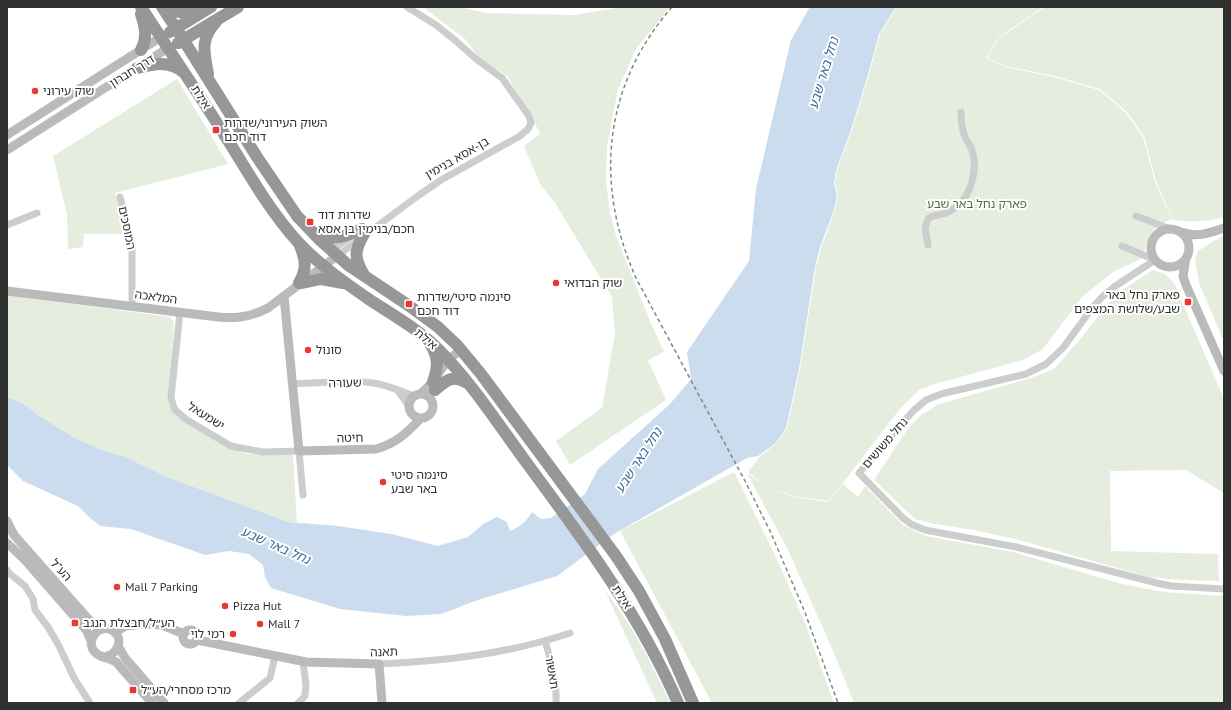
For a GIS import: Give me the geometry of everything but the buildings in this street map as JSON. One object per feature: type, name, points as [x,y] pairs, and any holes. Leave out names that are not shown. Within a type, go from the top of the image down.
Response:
[{"type":"highway","name":"אילת","points":[[140,7],[189,79],[271,207],[298,241],[321,264],[346,283],[428,339],[451,362],[562,509],[601,565],[644,634],[678,703]]},
{"type":"highway","points":[[140,7],[146,34],[146,39],[142,50]]},
{"type":"highway","name":"אילת","points":[[162,7],[297,216],[334,253],[364,276],[438,327],[461,350],[540,451],[616,556],[648,606],[665,639],[693,703]]},
{"type":"highway","points":[[167,7],[178,12],[187,13],[209,8]]},
{"type":"highway","name":"דרך חברון","points":[[168,48],[238,7]]},
{"type":"highway","name":"דרך חברון","points":[[161,38],[209,8]]},
{"type":"highway","points":[[209,81],[204,55],[204,46],[210,30],[222,17]]},
{"type":"highway","points":[[137,68],[154,64],[164,64],[173,66],[189,79]]},
{"type":"highway","points":[[310,230],[319,235],[336,238],[363,232]]},
{"type":"highway","points":[[363,232],[357,247],[356,258],[364,276]]},
{"type":"highway","points":[[294,289],[304,272],[305,263],[298,241]]},
{"type":"highway","points":[[294,289],[321,279],[346,283]]},
{"type":"highway","points":[[428,339],[438,361],[433,391]]},
{"type":"highway","points":[[433,391],[443,382],[454,378],[468,384]]},
{"type":"street","name":"בן-אסא בנימין","points":[[321,264],[363,232],[441,180],[520,136],[528,129],[531,123],[529,116],[502,78],[476,59],[436,25],[407,7]]},
{"type":"street","name":"דרך חברון","points":[[8,133],[161,38]]},
{"type":"street","name":"דרך חברון","points":[[7,150],[168,48]]},
{"type":"street","points":[[928,245],[925,228],[928,219],[932,216],[939,216],[949,212],[957,207],[964,199],[972,181],[974,155],[972,148],[963,132],[961,112]]},
{"type":"street","name":"המוסכים","points":[[120,197],[132,244],[132,306]]},
{"type":"street","points":[[7,224],[37,213]]},
{"type":"street","points":[[1136,216],[1168,228],[1195,235],[1208,234]]},
{"type":"street","points":[[1155,260],[1152,255],[1151,243],[1157,233],[1168,228]]},
{"type":"street","points":[[1167,266],[1178,265],[1187,256],[1196,242],[1208,234],[1224,228]]},
{"type":"street","points":[[1180,231],[1188,241],[1189,248],[1183,276],[1224,371]]},
{"type":"street","points":[[1122,246],[1174,270],[1186,285]]},
{"type":"street","name":"נחל משושים","points":[[1155,260],[1114,287],[1102,297],[1063,348],[1046,364],[1030,372],[1014,377],[941,394],[926,400],[913,411],[859,473],[903,518],[911,524],[926,530],[1016,547],[1171,586],[1224,589]]},
{"type":"street","name":"המלאכה","points":[[7,291],[234,318],[255,314],[268,308],[294,289],[321,264]]},
{"type":"street","points":[[294,289],[286,320],[294,384]]},
{"type":"street","points":[[294,289],[295,415],[303,495]]},
{"type":"street","points":[[268,308],[282,314],[286,320]]},
{"type":"street","name":"ישמעאל","points":[[180,312],[171,397],[175,410],[187,420],[231,446],[263,452],[298,451]]},
{"type":"street","name":"חיטה","points":[[298,451],[376,449],[385,447],[400,439],[420,419],[431,413],[433,407],[433,391],[451,362],[461,350]]},
{"type":"street","name":"שעורה","points":[[294,384],[365,382],[386,386],[417,395]]},
{"type":"street","points":[[397,390],[415,417],[420,419]]},
{"type":"street","name":"חיטה","points":[[400,439],[406,430],[410,410],[410,400],[427,390],[433,391]]},
{"type":"street","points":[[417,395],[426,395],[433,391]]},
{"type":"street","name":"הע\"ל","points":[[7,521],[14,535],[90,621],[103,629]]},
{"type":"street","name":"הע\"ל","points":[[7,543],[25,560],[87,631],[91,641]]},
{"type":"street","points":[[7,570],[25,586],[33,599],[35,610],[48,627],[74,678],[90,703]]},
{"type":"street","name":"תאנה","points":[[115,633],[125,626],[144,624],[162,625],[184,634],[188,630],[194,630],[197,634],[197,640],[303,662],[332,664],[418,662],[464,657],[516,648],[570,633]]},
{"type":"street","points":[[104,656],[114,653],[118,646],[118,637],[115,633],[107,629],[103,629],[95,633],[91,641],[91,645],[96,653],[116,662],[152,703]]},
{"type":"street","name":"תאשור","points":[[545,641],[552,662],[556,703]]},
{"type":"street","points":[[118,646],[125,658],[164,703]]},
{"type":"street","points":[[239,703],[270,678],[275,656]]},
{"type":"street","points":[[298,703],[305,696],[306,685],[303,662]]},
{"type":"street","points":[[379,664],[382,703]]},
{"type":"green space","points":[[423,7],[458,7],[487,13],[574,15],[624,7],[670,7],[636,49],[618,89],[607,147],[606,182],[610,213],[616,236],[664,352],[648,360],[666,400],[570,465],[556,441],[602,408],[615,333],[612,297],[555,203],[540,184],[524,146],[540,134],[533,119],[507,76],[480,59],[465,39]]},
{"type":"green space","name":"פארק נחל באר שבע","points":[[897,7],[1043,7],[999,37],[986,58],[1006,67],[1053,77],[1099,90],[1125,112],[1143,137],[1155,182],[1172,219],[1160,224],[1153,231],[1148,239],[1143,258],[1113,272],[1082,297],[1043,349],[1023,360],[935,384],[919,390],[899,410],[829,501],[799,497],[769,489],[748,472],[759,457],[778,442],[787,428],[800,369],[816,267],[821,248],[835,210],[838,196],[835,183],[837,171],[853,127],[880,34]]},
{"type":"green space","points":[[1045,7],[1224,7],[1224,217],[1199,221],[1173,220],[1156,181],[1144,136],[1126,111],[1100,89],[1054,76],[1006,66],[987,58],[999,38]]},
{"type":"green space","points":[[177,79],[228,164],[115,193],[126,234],[84,234],[83,247],[68,249],[67,215],[53,156]]},
{"type":"green space","points":[[1224,236],[1224,342],[1199,283],[1195,260],[1198,251]]},
{"type":"green space","points":[[1153,270],[1165,274],[1174,283],[1224,399],[1224,493],[1186,470],[1110,471],[1111,551],[1218,554],[1219,581],[1149,577],[1015,539],[915,519],[874,480],[909,427],[920,416],[939,404],[1028,379],[1054,369],[1116,294]]},
{"type":"green space","points":[[7,295],[170,317],[174,322],[169,406],[188,424],[232,448],[247,454],[293,455],[297,522],[288,522],[167,477],[123,456],[99,449],[73,437],[38,415],[24,404],[7,397]]},
{"type":"green space","points":[[734,472],[775,555],[805,623],[834,703],[712,703],[620,531]]},
{"type":"green space","points":[[747,473],[769,489],[799,498],[829,502],[843,484],[858,497],[865,486],[903,525],[926,536],[1013,552],[1122,584],[1164,592],[1224,596],[1224,703],[854,703],[834,653],[788,550]]},
{"type":"green space","points":[[605,591],[633,631],[670,703],[657,703]]},
{"type":"water","name":"נחל באר שבע","points":[[810,7],[896,7],[879,34],[852,127],[836,171],[834,183],[837,196],[834,210],[820,247],[815,267],[799,369],[786,428],[777,442],[758,456],[747,458],[614,534],[557,576],[475,601],[441,614],[406,616],[340,609],[271,588],[265,577],[263,565],[249,554],[229,551],[205,555],[131,529],[100,526],[78,506],[23,481],[7,465],[7,397],[24,404],[38,415],[73,437],[99,449],[123,456],[167,477],[288,522],[338,526],[391,534],[438,546],[468,537],[483,524],[497,517],[507,522],[510,531],[523,523],[532,512],[541,519],[551,518],[585,494],[598,469],[670,404],[691,379],[687,352],[749,261],[756,189],[791,40]]},
{"type":"railway","points":[[672,7],[649,37],[631,69],[619,103],[612,137],[611,172],[614,207],[623,243],[636,278],[745,481],[770,531],[804,610],[838,703]]},
{"type":"place","name":"שוק עירוני","points":[[35,91]]},
{"type":"place","name":"השוק העירוני/שדרות דוד חכם","points":[[216,130]]},
{"type":"place","name":"שדרות דוד חכם/בנימין בן אסא","points":[[310,222]]},
{"type":"place","name":"שוק הבדואי","points":[[556,283]]},
{"type":"place","name":"פארק נחל באר שבע/שלושת המצפים","points":[[1188,302]]},
{"type":"place","name":"סינמה סיטי/שדרות דוד חכם","points":[[409,304]]},
{"type":"place","name":"סונול","points":[[308,350]]},
{"type":"place","name":"סינמה סיטי באר שבע","points":[[383,482]]},
{"type":"place","name":"Mall 7 Parking","points":[[117,587]]},
{"type":"place","name":"Pizza Hut","points":[[225,606]]},
{"type":"place","name":"הע״ל/חבצלת הנגב","points":[[75,623]]},
{"type":"place","name":"Mall 7","points":[[260,624]]},
{"type":"place","name":"רמי לוי","points":[[233,634]]},
{"type":"place","name":"מרכז מסחרי/הע״ל","points":[[133,690]]}]
